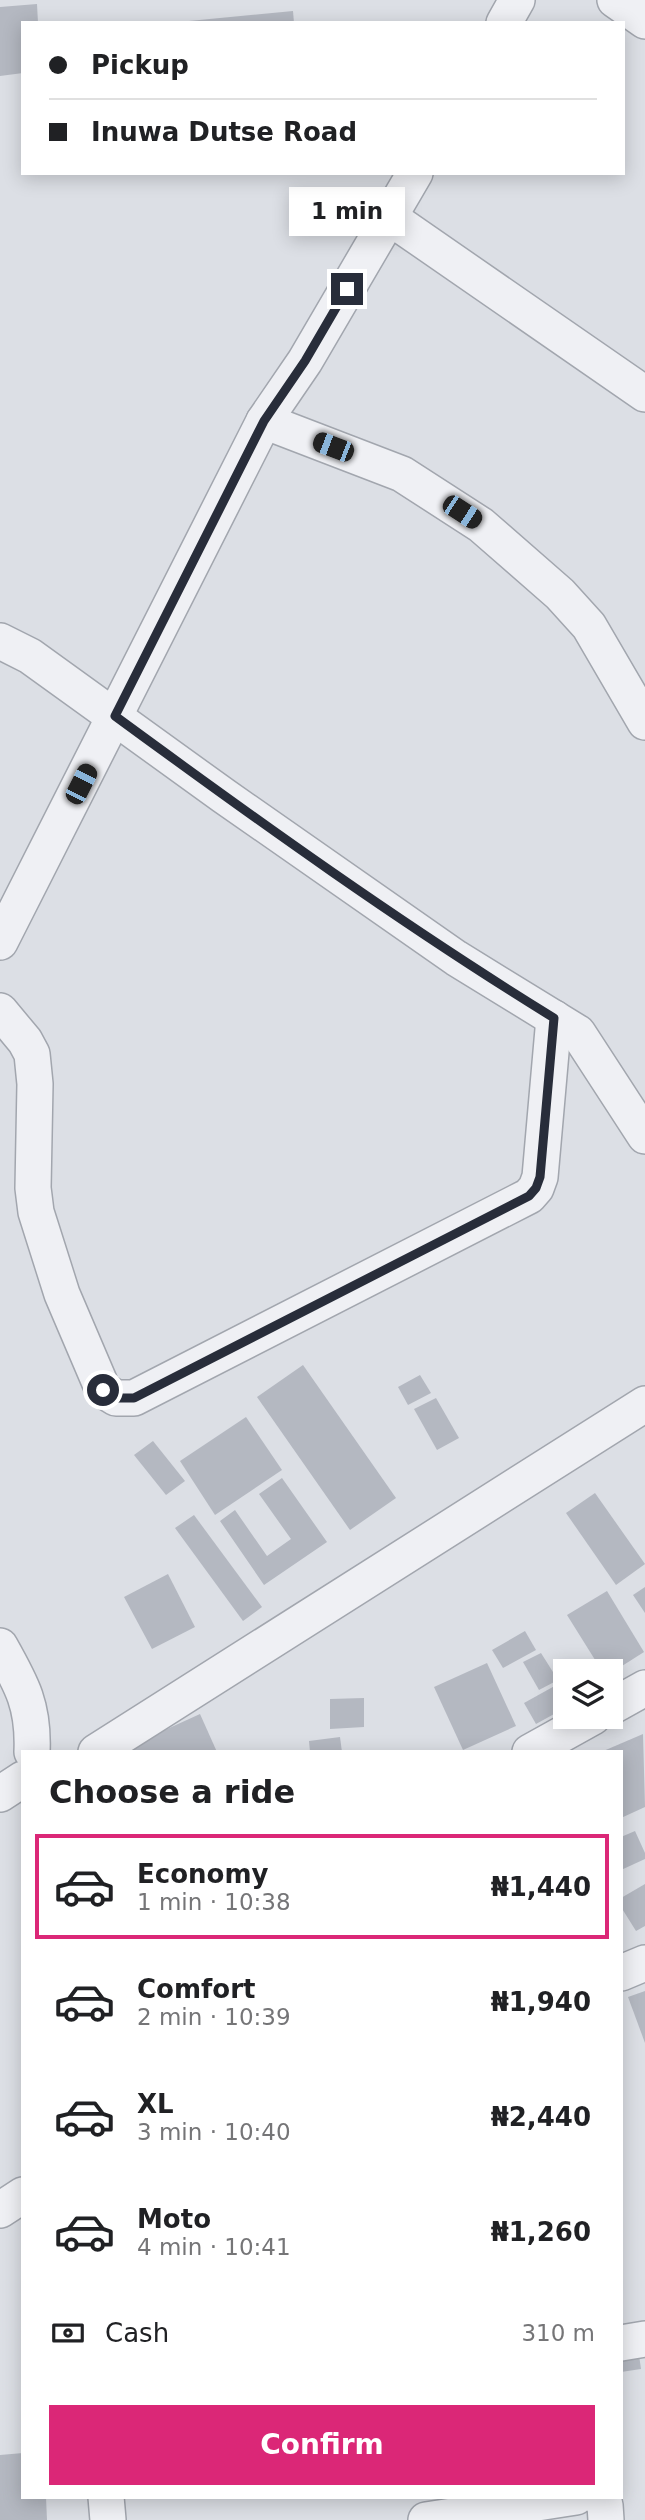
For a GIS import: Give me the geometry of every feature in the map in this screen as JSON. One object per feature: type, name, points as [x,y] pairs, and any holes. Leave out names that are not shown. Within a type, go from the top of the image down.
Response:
[{"type":"street","points":[[505,21],[517,0]]},
{"type":"street","points":[[615,0],[645,20]]},
{"type":"street","points":[[0,942],[264,421],[305,361],[414,175]]},
{"type":"street","points":[[389,217],[645,394]]},
{"type":"street","points":[[264,421],[402,474],[481,525],[559,594],[589,626],[645,722]]},
{"type":"street","points":[[0,641],[30,656],[456,958],[579,1033],[645,1136]]},
{"type":"street","points":[[0,1011],[25,1041],[32,1054],[35,1084],[33,1188],[36,1212],[62,1294],[82,1342],[103,1390],[116,1398],[134,1398],[529,1196],[540,1177],[554,1018]]},
{"type":"street","points":[[99,1750],[645,1404]]},
{"type":"street","points":[[0,1646],[24,1688],[33,1728],[32,1750]]},
{"type":"street","points":[[623,1700],[645,1688]]},
{"type":"street","points":[[534,1750],[571,1729]]},
{"type":"street","points":[[0,1794],[21,1780]]},
{"type":"street","points":[[623,1972],[645,1963]]},
{"type":"street","points":[[0,2210],[21,2195]]},
{"type":"street","points":[[623,2343],[645,2339]]},
{"type":"street","points":[[106,2499],[108,2520]]},
{"type":"street","points":[[426,2520],[563,2499]]},
{"type":"street","points":[[600,2499],[605,2505],[606,2520]]},
{"type":"building","points":[[37,4],[38,21],[21,21],[21,73],[0,76],[0,7]]},
{"type":"building","points":[[293,11],[294,21],[189,21]]},
{"type":"building","points":[[303,1365],[396,1498],[350,1530],[257,1397]]},
{"type":"building","points":[[420,1375],[431,1393],[408,1405],[398,1387]]},
{"type":"building","points":[[436,1398],[459,1438],[437,1450],[414,1409]]},
{"type":"building","points":[[246,1417],[282,1470],[215,1515],[180,1461]]},
{"type":"building","points":[[153,1441],[185,1481],[166,1495],[134,1455]]},
{"type":"building","points":[[282,1478],[327,1542],[264,1585],[220,1521],[235,1510],[267,1556],[291,1539],[259,1494]]},
{"type":"building","points":[[595,1493],[645,1564],[616,1585],[566,1513]]},
{"type":"building","points":[[194,1515],[262,1607],[243,1621],[175,1528]]},
{"type":"building","points":[[168,1574],[195,1627],[152,1649],[124,1597]]},
{"type":"building","points":[[645,1587],[645,1613],[633,1595]]},
{"type":"building","points":[[607,1591],[644,1652],[623,1665],[623,1659],[594,1659],[567,1615]]},
{"type":"building","points":[[525,1631],[536,1650],[503,1668],[492,1650]]},
{"type":"building","points":[[541,1653],[553,1672],[553,1683],[539,1690],[523,1662]]},
{"type":"building","points":[[487,1663],[516,1726],[463,1750],[434,1687]]},
{"type":"building","points":[[553,1687],[553,1715],[536,1724],[524,1703]]},
{"type":"building","points":[[364,1698],[364,1727],[330,1729],[330,1699]]},
{"type":"building","points":[[200,1714],[216,1750],[134,1750],[132,1745]]},
{"type":"building","points":[[643,1734],[645,1807],[623,1817],[623,1750],[606,1750]]},
{"type":"building","points":[[340,1737],[342,1750],[310,1750],[309,1741]]},
{"type":"building","points":[[635,1831],[645,1859],[623,1869],[623,1836]]},
{"type":"building","points":[[645,1884],[645,1926],[636,1931],[623,1910],[623,1897]]},
{"type":"building","points":[[645,1991],[645,2043],[628,1997]]},
{"type":"building","points":[[638,2348],[641,2369],[623,2372],[623,2350]]},
{"type":"building","points":[[21,2453],[21,2499],[46,2499],[47,2520],[0,2520],[0,2455]]},
{"type":"route","points":[[103,1390],[116,1398],[134,1398],[529,1196],[540,1177],[554,1018],[456,958],[224,796],[115,716],[264,421],[305,361],[347,289]]}]
